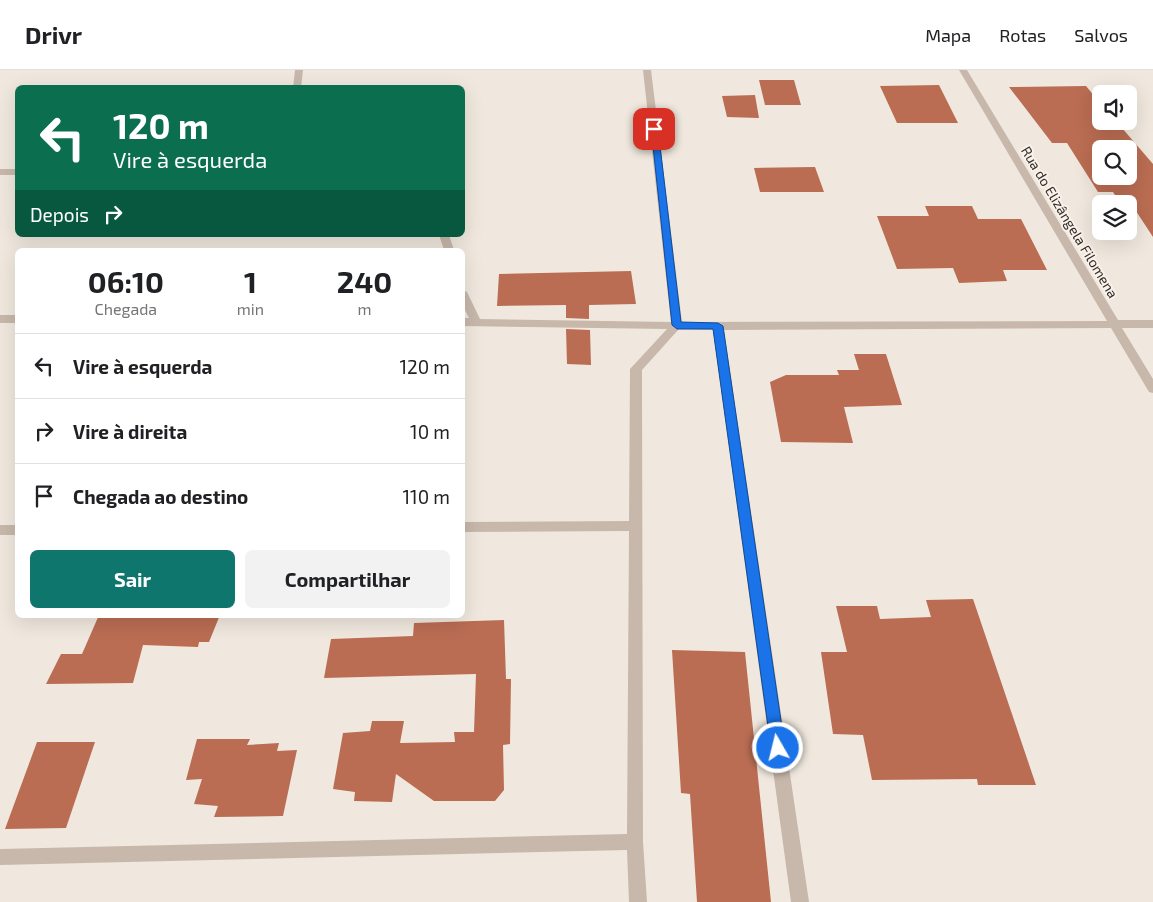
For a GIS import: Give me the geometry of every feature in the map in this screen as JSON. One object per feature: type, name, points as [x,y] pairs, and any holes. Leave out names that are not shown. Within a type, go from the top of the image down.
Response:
[{"type":"street","points":[[298,85],[300,70]]},
{"type":"street","points":[[638,902],[635,842],[636,369],[677,325],[647,70]]},
{"type":"street","name":"Rua do Elizângela Filomena","points":[[963,70],[1153,389]]},
{"type":"street","points":[[0,172],[15,172]]},
{"type":"street","points":[[465,298],[476,322]]},
{"type":"street","points":[[0,319],[15,319]]},
{"type":"street","points":[[465,322],[718,326],[1153,324]]},
{"type":"street","points":[[718,326],[800,902]]},
{"type":"street","points":[[465,527],[635,526]]},
{"type":"street","points":[[0,530],[15,530]]},
{"type":"street","points":[[0,857],[635,842]]},
{"type":"building","points":[[759,80],[794,80],[801,105],[765,105]]},
{"type":"building","points":[[939,85],[958,123],[897,123],[880,86]]},
{"type":"building","points":[[1086,86],[1092,93],[1092,130],[1124,130],[1132,140],[1092,140],[1092,183],[1067,143],[1052,143],[1009,87]]},
{"type":"building","points":[[755,95],[759,118],[727,117],[722,96]]},
{"type":"building","points":[[1137,145],[1153,164],[1153,237],[1137,213],[1137,195],[1115,195],[1113,192],[1098,192],[1094,185],[1137,185]]},
{"type":"building","points":[[815,167],[824,192],[760,192],[754,168]]},
{"type":"building","points":[[925,206],[972,206],[978,219],[1021,219],[1047,270],[1003,270],[1007,281],[959,283],[953,268],[897,269],[877,216],[929,216]]},
{"type":"building","points":[[631,271],[636,304],[589,305],[589,319],[566,318],[566,305],[497,306],[499,274]]},
{"type":"building","points":[[566,329],[590,330],[591,365],[567,364]]},
{"type":"building","points":[[854,354],[886,354],[902,405],[844,407],[853,443],[781,442],[770,382],[786,375],[839,375],[837,370],[859,370]]},
{"type":"building","points":[[973,599],[1036,785],[978,785],[977,779],[872,780],[863,735],[833,734],[821,652],[847,652],[836,606],[877,606],[880,619],[931,617],[926,600]]},
{"type":"building","points":[[98,618],[219,618],[209,642],[199,642],[198,647],[143,645],[133,683],[46,684],[61,654],[82,654]]},
{"type":"building","points":[[504,620],[506,679],[511,679],[510,744],[503,745],[504,790],[495,801],[434,801],[396,774],[392,802],[354,801],[355,792],[333,789],[343,733],[370,731],[372,721],[404,721],[400,743],[455,742],[454,732],[474,732],[476,674],[324,678],[331,639],[413,636],[414,623]]},
{"type":"building","points":[[672,650],[745,652],[771,902],[697,902],[690,794],[681,793]]},
{"type":"building","points":[[197,739],[250,739],[247,745],[279,743],[277,751],[297,750],[283,816],[214,817],[218,806],[194,804],[202,779],[186,780]]},
{"type":"building","points":[[37,742],[95,742],[66,828],[5,829]]},
{"type":"route","points":[[654,129],[677,325],[718,326],[778,748]]}]
